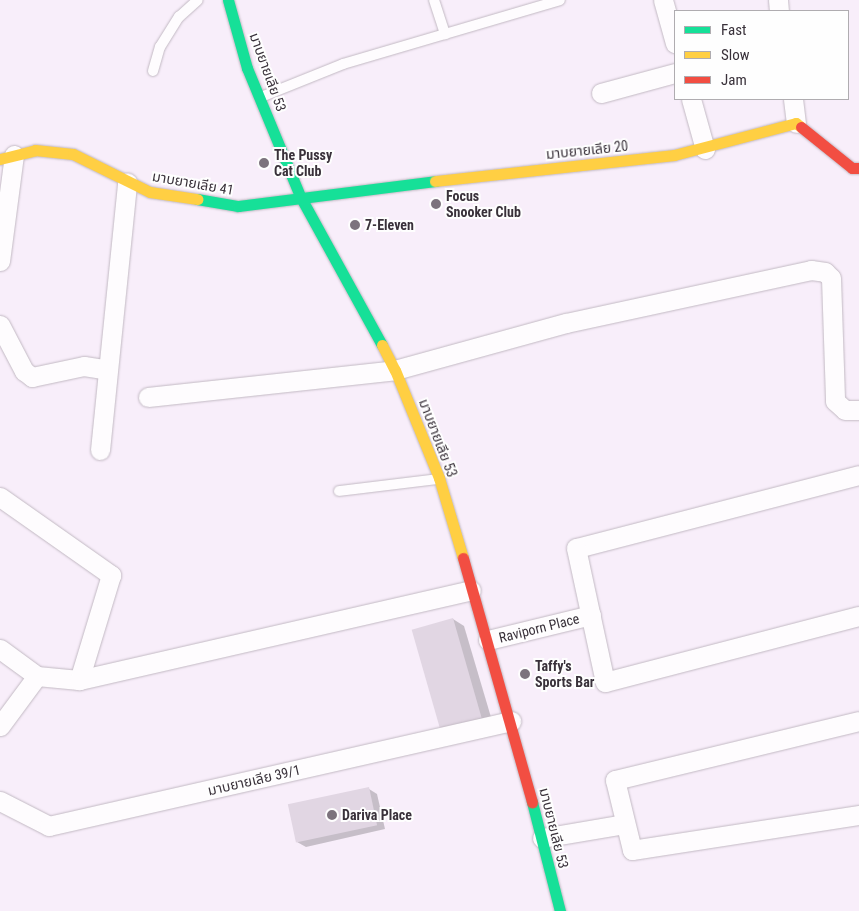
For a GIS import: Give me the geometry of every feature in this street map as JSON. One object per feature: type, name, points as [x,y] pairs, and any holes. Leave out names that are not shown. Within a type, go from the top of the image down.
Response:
[{"type":"street","name":"มาบยายเลีย 53","points":[[228,0],[247,68],[300,196],[395,370],[439,478],[511,721],[560,911]]},
{"type":"street","points":[[663,0],[674,39]]},
{"type":"street","points":[[601,92],[674,73]]},
{"type":"street","points":[[691,100],[705,148]]},
{"type":"street","points":[[793,100],[796,123],[852,168],[859,168]]},
{"type":"street","name":"มาบยายเลีย 20","points":[[300,196],[674,155],[796,123]]},
{"type":"street","name":"มาบยายเลีย 41","points":[[7,157],[35,150],[73,154],[95,163],[127,182],[168,196],[238,206],[300,196]]},
{"type":"street","points":[[0,261],[7,157]]},
{"type":"street","points":[[100,450],[127,182]]},
{"type":"street","points":[[148,397],[395,370],[566,323],[811,270],[825,272],[831,278],[835,400],[845,410],[859,410]]},
{"type":"street","points":[[0,325],[24,371],[32,377],[84,366],[108,370]]},
{"type":"street","points":[[859,475],[576,548],[606,682],[859,616]]},
{"type":"street","points":[[0,497],[110,575],[79,680]]},
{"type":"street","points":[[0,649],[37,676],[79,680],[471,590]]},
{"type":"street","name":"Raviporn Place","points":[[488,640],[590,615]]},
{"type":"street","points":[[0,726],[37,676]]},
{"type":"street","name":"มาบยายเลีย 39/1","points":[[0,802],[49,826],[511,721]]},
{"type":"street","points":[[859,721],[615,780],[624,824],[632,850],[859,815]]},
{"type":"street","points":[[542,838],[624,824]]},
{"type":"lane","points":[[153,71],[160,47],[179,18],[198,0]]},
{"type":"lane","points":[[434,0],[444,34]]},
{"type":"lane","points":[[260,97],[343,64],[546,2],[560,0]]},
{"type":"lane","points":[[339,491],[439,478]]},
{"type":"building","points":[[453,618],[482,718],[440,730],[412,630]]},
{"type":"building","name":"Dariva Place","points":[[369,787],[377,825],[296,842],[288,804]]},
{"type":"traffic: fast","points":[[228,0],[247,68],[300,196],[382,345]]},
{"type":"traffic: fast","points":[[197,199],[238,206],[435,181]]},
{"type":"traffic: fast","points":[[532,802],[560,911]]},
{"type":"traffic: slow","points":[[435,181],[674,155],[796,123],[801,127]]},
{"type":"traffic: slow","points":[[0,159],[35,150],[73,154],[150,192],[197,199]]},
{"type":"traffic: slow","points":[[382,345],[395,370],[439,478],[463,558]]},
{"type":"traffic: jam","points":[[801,127],[852,168],[859,168]]},
{"type":"traffic: jam","points":[[463,558],[532,802]]},
{"type":"place","name":"The Pussy Cat Club","points":[[264,163]]},
{"type":"place","name":"Focus Snooker Club","points":[[436,204]]},
{"type":"place","name":"7-Eleven","points":[[355,225]]},
{"type":"place","name":"Taffy's Sports Bar","points":[[525,674]]},
{"type":"place","name":"Dariva Place","points":[[332,815]]}]
